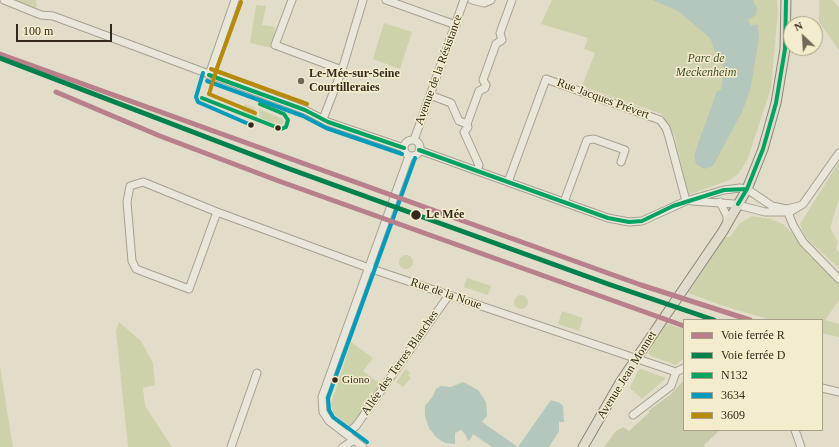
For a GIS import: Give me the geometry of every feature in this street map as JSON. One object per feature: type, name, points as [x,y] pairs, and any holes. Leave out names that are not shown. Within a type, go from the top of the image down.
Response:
[{"type":"main road","name":"Avenue Jean Monnet","points":[[584,447],[636,359],[690,282],[727,225],[742,196],[763,149],[776,103],[785,49],[786,0]]},
{"type":"street","points":[[4,0],[41,15],[53,16],[305,110],[323,119],[404,148]]},
{"type":"street","points":[[209,75],[235,0]]},
{"type":"street","points":[[292,0],[275,45],[342,70]]},
{"type":"street","points":[[323,119],[342,70],[363,0]]},
{"type":"street","points":[[386,0],[456,25]]},
{"type":"street","name":"Avenue de la Résistance","points":[[414,140],[464,0]]},
{"type":"street","points":[[472,0],[484,3],[491,0]]},
{"type":"street","points":[[477,171],[479,165],[464,132],[468,127],[467,124],[480,91],[485,88],[486,85],[483,80],[496,44],[502,40],[500,33],[512,0]]},
{"type":"street","name":"Rue Jacques Prévert","points":[[508,182],[546,79],[660,120],[668,133],[686,201]]},
{"type":"street","points":[[430,95],[451,103],[459,121],[467,124]]},
{"type":"street","points":[[564,202],[587,140],[594,139],[625,150],[621,162]]},
{"type":"street","points":[[409,156],[405,153],[404,148],[408,141],[414,140],[418,144],[420,150]]},
{"type":"street","points":[[420,150],[608,218],[629,222],[642,221],[686,201],[724,190],[787,211],[793,226],[803,242],[839,279]]},
{"type":"street","points":[[409,156],[417,155],[420,150]]},
{"type":"street","points":[[742,196],[765,212],[787,211],[799,206],[803,204],[839,153]]},
{"type":"street","points":[[363,447],[329,421],[323,412],[322,397],[409,156]]},
{"type":"street","name":"Rue de la Noue","points":[[217,212],[189,289],[136,269],[132,261],[127,202],[130,186],[143,182],[217,212],[369,268],[676,372]]},
{"type":"street","points":[[686,201],[720,202],[742,196]]},
{"type":"street","points":[[720,202],[727,216],[727,225]]},
{"type":"street","name":"Allée des Terres Blanches","points":[[351,430],[356,426],[449,295]]},
{"type":"street","points":[[633,415],[671,386],[676,372],[683,368]]},
{"type":"street","points":[[231,447],[257,374]]},
{"type":"street","points":[[823,388],[839,392]]},
{"type":"street","points":[[795,431],[801,447]]},
{"type":"street","points":[[343,447],[354,440]]},
{"type":"green space","points":[[12,0],[36,0],[37,7],[32,8]]},
{"type":"green space","name":"Parc de Meckenheim","points":[[552,0],[777,0],[778,11],[771,88],[747,161],[738,174],[730,180],[688,195],[674,134],[662,114],[582,86],[595,53],[584,49],[588,38],[541,24]]},
{"type":"green space","points":[[819,0],[833,0],[839,8],[839,50],[823,28],[823,16],[819,16]]},
{"type":"green space","points":[[256,5],[266,6],[262,25],[275,27],[272,48],[250,43]]},
{"type":"green space","points":[[384,23],[412,32],[400,69],[373,59]]},
{"type":"green space","points":[[245,104],[255,108],[257,117],[242,111]]},
{"type":"green space","points":[[259,109],[283,119],[284,123],[280,125],[260,118]]},
{"type":"green space","points":[[839,162],[839,199],[830,228],[838,242],[836,249],[839,253],[839,268],[805,237],[800,224]]},
{"type":"green space","points":[[752,216],[771,219],[783,224],[839,282],[839,300],[825,320],[839,324],[839,337],[823,333],[823,319],[768,319],[688,293],[725,237],[730,237],[740,223]]},
{"type":"green space","points":[[406,255],[411,257],[413,262],[411,267],[406,269],[401,267],[399,262],[401,257]]},
{"type":"green space","points":[[467,278],[491,286],[488,295],[464,287]]},
{"type":"green space","points":[[521,295],[526,297],[528,302],[526,307],[521,309],[516,307],[514,302],[516,297]]},
{"type":"green space","points":[[562,311],[583,318],[579,331],[558,324]]},
{"type":"green space","points":[[119,322],[141,341],[153,363],[155,385],[143,388],[145,406],[172,447],[128,447],[116,331]]},
{"type":"green space","points":[[667,324],[683,329],[683,359],[676,365],[649,355],[649,348]]},
{"type":"green space","points":[[351,342],[373,358],[363,371],[383,386],[353,426],[348,425],[333,413],[331,404]]},
{"type":"green space","points":[[0,367],[13,447],[0,447]]},
{"type":"green space","points":[[406,369],[410,373],[408,375],[411,378],[403,387],[396,382]]},
{"type":"green space","points":[[641,369],[666,378],[642,399],[630,388],[638,371]]},
{"type":"green space","points":[[683,381],[683,431],[719,431],[704,445],[705,447],[604,447],[616,431],[623,427],[629,431],[650,412],[648,411],[670,395]]},
{"type":"shaded area","points":[[652,0],[753,0],[757,8],[756,15],[748,20],[751,26],[756,24],[758,25],[759,38],[750,91],[742,112],[713,166],[704,169],[696,164],[694,155],[717,91],[721,90],[724,68],[718,59],[710,38],[678,11]]},
{"type":"shaded area","points":[[463,382],[478,390],[486,402],[487,416],[482,422],[518,447],[492,447],[473,434],[468,441],[465,434],[461,430],[455,433],[455,444],[445,443],[437,438],[429,428],[425,416],[425,406],[433,396],[436,389],[441,386],[451,387]]},
{"type":"shaded area","points":[[551,400],[560,403],[563,406],[564,422],[559,422],[559,431],[549,447],[518,447]]},
{"type":"rail line","name":"R","points":[[0,54],[641,285],[747,319]]},
{"type":"rail line","name":"D","points":[[0,58],[287,168],[608,284],[711,319]]},
{"type":"rail line","name":"R","points":[[56,92],[160,136],[276,180],[683,326]]},
{"type":"transit line","name":"N132","points":[[738,204],[747,189],[763,149],[776,103],[785,49],[786,0]]},
{"type":"transit line","name":"3609","points":[[241,2],[209,94],[255,113]]},
{"type":"transit line","name":"3609","points":[[211,69],[307,104]]},
{"type":"transit line","name":"3634","points":[[203,73],[196,97],[198,102],[251,125]]},
{"type":"transit line","name":"N132","points":[[209,75],[305,110],[328,122],[404,148]]},
{"type":"transit line","name":"3634","points":[[207,81],[303,116],[326,128],[402,154]]},
{"type":"transit line","name":"N132","points":[[202,98],[281,129],[286,127],[288,120],[284,114],[260,104]]},
{"type":"transit line","name":"N132","points":[[419,150],[608,218],[629,222],[642,221],[673,206],[724,190],[747,189]]},
{"type":"transit line","name":"3634","points":[[367,442],[333,417],[329,410],[328,398],[415,158]]},
{"type":"place","name":"Le-Mée-sur-Seine Courtilleraies","points":[[301,81]]},
{"type":"place","name":"Le Mée","points":[[416,215]]},
{"type":"place","name":"Giono","points":[[335,380]]}]
